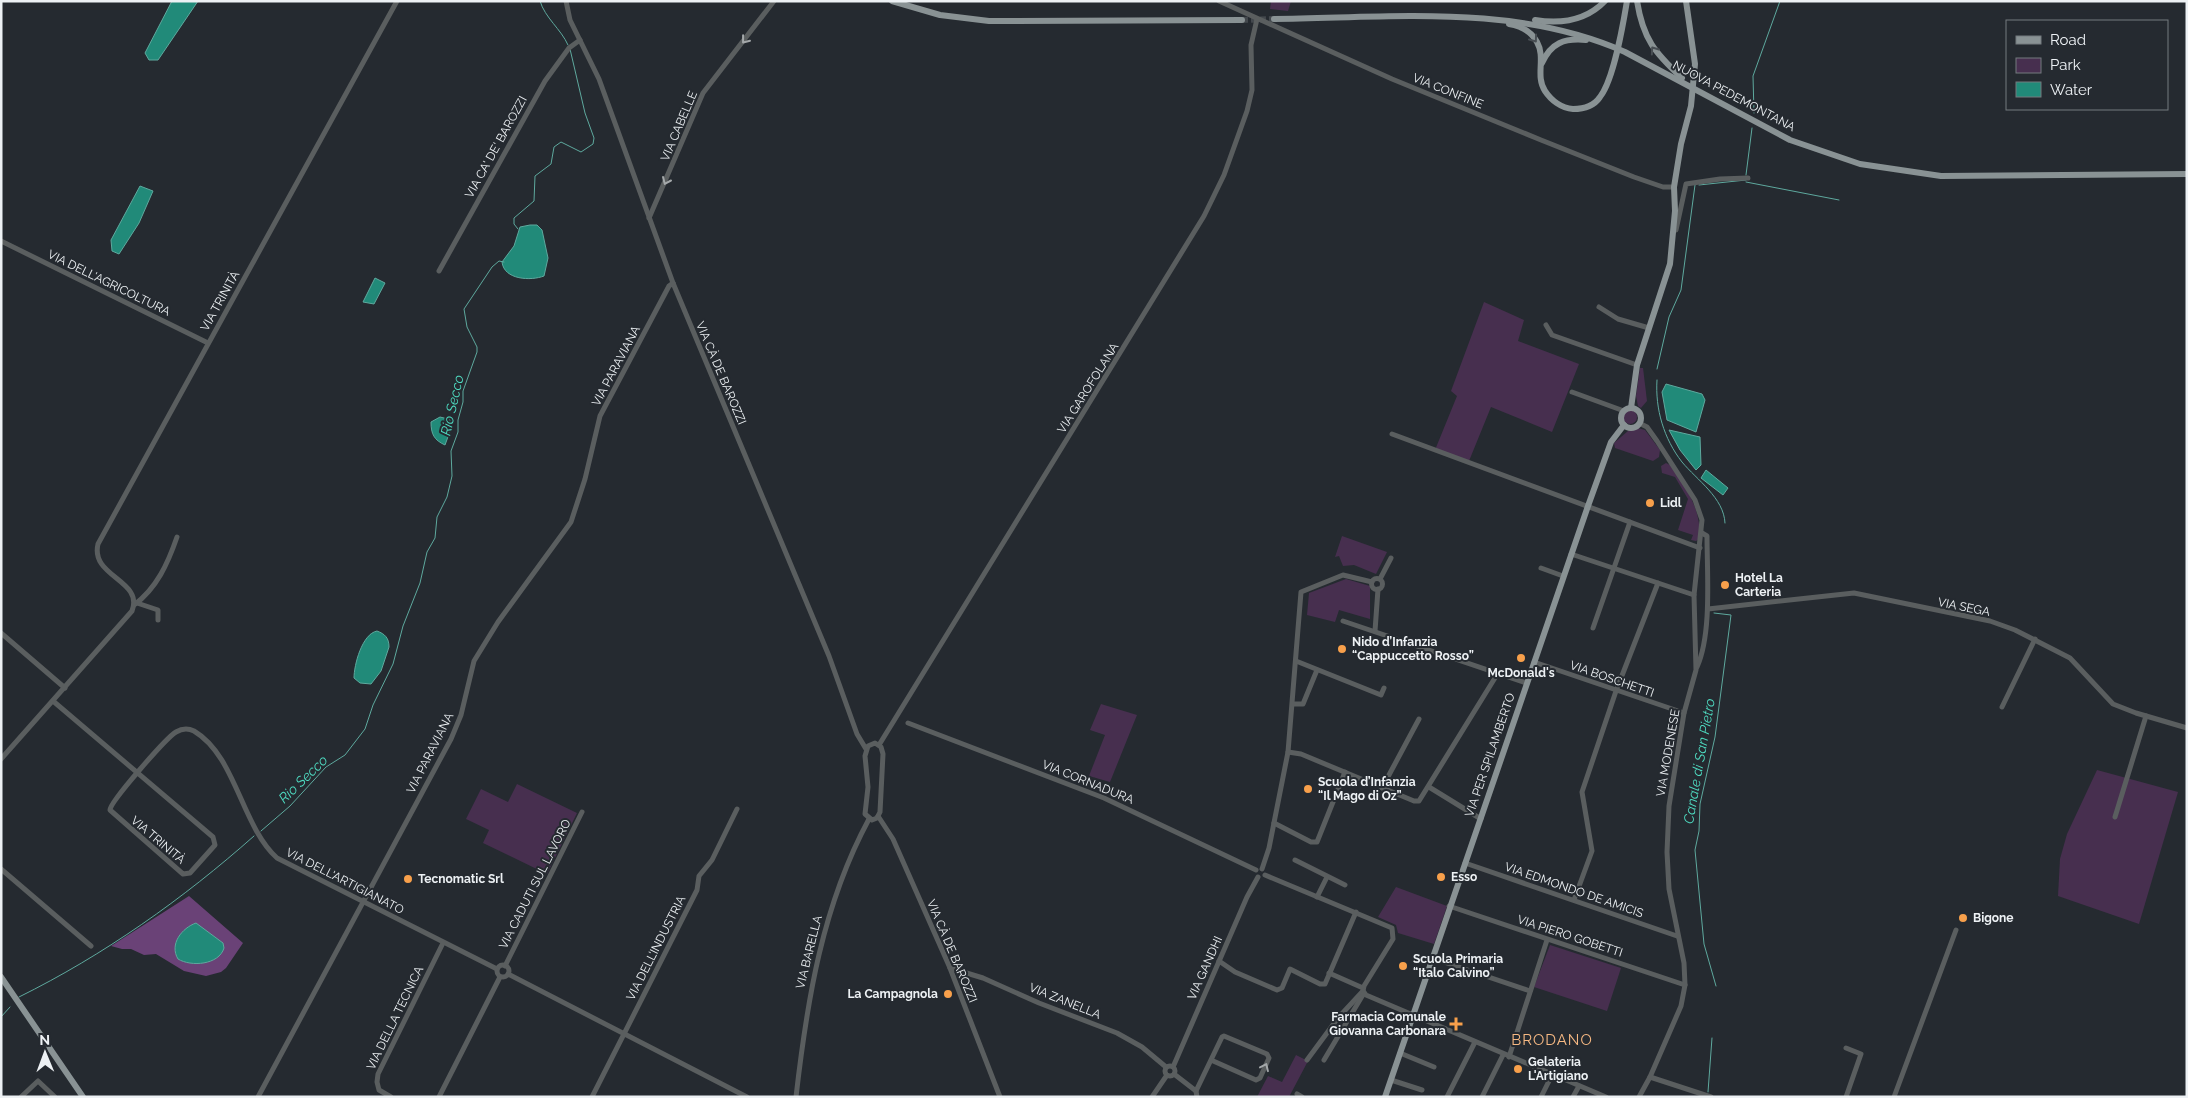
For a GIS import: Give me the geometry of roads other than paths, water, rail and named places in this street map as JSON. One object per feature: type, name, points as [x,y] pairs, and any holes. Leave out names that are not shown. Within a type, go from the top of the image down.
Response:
[{"type":"main road","points":[[892,1],[940,15],[989,21],[1242,20]]},
{"type":"main road","points":[[1478,18],[1504,16],[1559,22],[1582,17],[1605,1]]},
{"type":"main road","points":[[1403,18],[1517,25],[1530,33],[1536,40],[1540,50],[1541,84],[1545,91],[1557,104],[1568,108],[1580,109],[1599,99],[1607,85],[1627,1]]},
{"type":"main road","points":[[1637,1],[1644,32],[1651,46],[1660,58],[1689,84]]},
{"type":"main road","points":[[1631,408],[1637,365],[1670,264],[1675,211],[1674,187],[1691,106],[1695,64],[1686,1]]},
{"type":"main road","name":"NUOVA PEDEMONTANA","points":[[1274,19],[1478,18],[1530,23],[1606,43],[1689,84],[1790,140],[1828,155],[1890,170],[1965,177],[2187,174]]},
{"type":"main road","points":[[1541,64],[1547,53],[1563,41],[1573,39],[1606,43]]},
{"type":"main road","points":[[1631,408],[1639,413],[1639,422],[1631,428],[1624,425],[1621,418],[1624,411],[1631,408]]},
{"type":"main road","name":"VIA PER SPILAMBERTO","points":[[1385,1097],[1563,576],[1611,442],[1624,425]]},
{"type":"main road","points":[[1,977],[81,1095]]},
{"type":"street","name":"VIA TRINITÀ","points":[[136,604],[128,588],[101,564],[97,551],[98,544],[397,1]]},
{"type":"street","name":"VIA CÀ DE BAROZZI","points":[[566,1],[570,20],[599,79],[672,283],[829,656],[857,734],[866,749]]},
{"type":"street","name":"VIA CABELLE","points":[[649,218],[703,93],[774,1]]},
{"type":"street","name":"VIA CONFINE","points":[[1219,1],[1392,79],[1540,140],[1642,180],[1663,187],[1674,187]]},
{"type":"street","name":"VIA GAROFOLANA","points":[[879,745],[1204,216],[1224,175],[1247,111],[1252,90],[1251,46],[1258,19]]},
{"type":"street","name":"VIA CA' DE' BAROZZI","points":[[439,271],[545,81],[570,47],[580,40]]},
{"type":"street","points":[[1671,250],[1686,184],[1703,180],[1746,178]]},
{"type":"street","name":"VIA DELL'AGRICOLTURA","points":[[1,241],[208,343]]},
{"type":"street","name":"VIA PARAVIANA","points":[[258,1097],[451,739],[461,715],[474,661],[498,622],[570,522],[585,479],[600,416],[672,283]]},
{"type":"street","points":[[1599,307],[1618,319],[1650,328]]},
{"type":"street","points":[[1546,325],[1552,335],[1637,365]]},
{"type":"street","points":[[1572,392],[1624,411]]},
{"type":"street","name":"VIA MODENESE","points":[[1639,422],[1647,428],[1694,500],[1702,520],[1694,595],[1696,670],[1684,713],[1669,806],[1667,852],[1669,889],[1684,963],[1685,985],[1681,1006],[1650,1077],[1639,1097]]},
{"type":"street","points":[[1392,434],[1700,548]]},
{"type":"street","points":[[1594,628],[1630,522]]},
{"type":"street","points":[[1696,670],[1703,654],[1708,609],[1706,590],[1707,536],[1702,533]]},
{"type":"street","points":[[1,759],[132,611],[136,604],[146,596],[167,565],[177,536]]},
{"type":"street","points":[[1571,554],[1694,595]]},
{"type":"street","points":[[1375,631],[1378,589],[1382,586],[1380,579],[1391,558]]},
{"type":"street","points":[[1541,568],[1563,576]]},
{"type":"street","points":[[1258,878],[1274,823],[1288,752],[1301,592],[1343,575],[1372,582],[1375,579],[1380,579]]},
{"type":"street","points":[[1372,582],[1374,588],[1378,589]]},
{"type":"street","points":[[1574,900],[1592,851],[1582,792],[1616,691],[1658,583]]},
{"type":"street","name":"VIA SEGA","points":[[1708,609],[1854,593],[1990,621],[2036,639],[2070,658],[2113,704],[2187,728]]},
{"type":"street","points":[[136,604],[158,610],[158,620]]},
{"type":"street","points":[[1343,620],[1526,683]]},
{"type":"street","points":[[1,633],[64,688]]},
{"type":"street","points":[[2002,707],[2036,639]]},
{"type":"street","points":[[1296,661],[1382,695],[1384,688]]},
{"type":"street","name":"VIA BOSCHETTI","points":[[1534,662],[1684,713]]},
{"type":"street","points":[[1293,704],[1303,704],[1317,670]]},
{"type":"street","points":[[1288,752],[1301,754],[1417,801],[1429,787],[1498,673]]},
{"type":"street","name":"VIA TRINITÀ","points":[[53,701],[138,774],[215,840],[215,845],[188,874],[180,872],[110,810],[112,803],[138,774],[169,738],[182,730]]},
{"type":"street","points":[[2115,817],[2146,716]]},
{"type":"street","points":[[1382,788],[1419,719]]},
{"type":"street","name":"VIA CORNADURA","points":[[908,723],[1104,798],[1259,870]]},
{"type":"street","name":"VIA DELL'ARTIGIANATO","points":[[182,730],[194,732],[219,758],[260,836],[271,852],[284,862],[497,969]]},
{"type":"street","points":[[872,743],[879,745],[883,754],[878,816],[874,820],[869,819],[865,814],[866,749],[872,743]]},
{"type":"street","points":[[1274,823],[1308,841],[1317,842],[1345,772]]},
{"type":"street","points":[[1429,787],[1481,819]]},
{"type":"street","name":"VIA DELL’INDUSTRIA","points":[[592,1097],[697,890],[699,876],[712,860],[737,809]]},
{"type":"street","name":"VIA CADUTI SUL LAVORO","points":[[505,966],[582,812]]},
{"type":"street","name":"VIA CÀ DE BAROZZI","points":[[878,816],[893,839],[950,968],[1000,1097]]},
{"type":"street","name":"VIA BARELLA","points":[[796,1097],[807,1003],[824,933],[842,880],[869,819]]},
{"type":"street","points":[[1294,860],[1345,885]]},
{"type":"street","name":"VIA EDMONDO DE AMICIS","points":[[1465,863],[1677,936]]},
{"type":"street","points":[[1,869],[91,946]]},
{"type":"street","points":[[1259,870],[1265,875],[1387,925],[1394,933],[1393,939],[1324,1060]]},
{"type":"street","points":[[1258,878],[1265,875]]},
{"type":"street","points":[[1317,897],[1327,877]]},
{"type":"street","name":"VIA GANDHI","points":[[1173,1067],[1219,961],[1258,878]]},
{"type":"street","name":"VIA PIERO GOBETTI","points":[[1449,906],[1685,985]]},
{"type":"street","points":[[1219,961],[1235,972],[1278,990],[1282,988],[1290,970],[1320,984],[1326,983],[1356,912]]},
{"type":"street","points":[[1894,1097],[1956,930]]},
{"type":"street","points":[[1482,1097],[1506,1056],[1548,940]]},
{"type":"street","name":"VIA DELLA TECNICA","points":[[391,1097],[379,1090],[376,1082],[378,1074],[443,943]]},
{"type":"street","points":[[1432,958],[1530,991]]},
{"type":"street","points":[[500,976],[497,969],[505,966],[508,969],[508,974]]},
{"type":"street","name":"VIA ZANELLA","points":[[950,968],[983,978],[1039,1004],[1117,1033],[1142,1047],[1166,1067]]},
{"type":"street","points":[[1329,973],[1412,1016],[1606,1097]]},
{"type":"street","points":[[439,1097],[500,976],[508,974],[747,1097]]},
{"type":"street","points":[[1307,1060],[1338,1018],[1363,991]]},
{"type":"street","points":[[1167,1075],[1166,1067],[1173,1067],[1174,1074],[1196,1094],[1211,1060],[1222,1038],[1226,1036],[1267,1054],[1269,1058],[1260,1078],[1256,1080],[1211,1060]]},
{"type":"street","points":[[1447,1097],[1475,1042]]},
{"type":"street","points":[[1846,1048],[1861,1054],[1846,1097]]},
{"type":"street","points":[[1400,1053],[1434,1067]]},
{"type":"street","points":[[1152,1097],[1167,1075],[1174,1074]]},
{"type":"street","points":[[1541,1097],[1552,1075]]},
{"type":"street","points":[[1650,1077],[1708,1096]]},
{"type":"street","points":[[1391,1080],[1422,1090]]},
{"type":"street","points":[[21,1097],[38,1081],[55,1097]]},
{"type":"street","points":[[1573,1097],[1579,1086]]},
{"type":"water","points":[[172,1],[198,1],[158,60],[149,60],[145,53]]},
{"type":"water","points":[[140,186],[153,191],[139,223],[119,254],[112,251],[111,240]]},
{"type":"water","points":[[537,225],[542,230],[548,258],[544,276],[526,279],[513,276],[504,268],[502,262],[514,246],[520,227]]},
{"type":"water","points":[[375,278],[385,283],[374,304],[363,302]]},
{"type":"water","points":[[1666,384],[1702,394],[1705,400],[1696,432],[1667,420],[1662,392]]},
{"type":"water","points":[[440,417],[452,420],[453,423],[445,445],[436,439],[432,430],[431,422]]},
{"type":"water","points":[[1669,430],[1700,437],[1701,465],[1696,470],[1680,450]]},
{"type":"water","points":[[1706,470],[1728,488],[1723,495],[1701,478]]},
{"type":"water","points":[[377,631],[386,637],[389,647],[381,671],[371,684],[360,683],[354,678],[357,658],[367,638]]},
{"type":"water","points":[[196,923],[223,943],[224,948],[217,958],[197,964],[178,959],[175,948],[178,937]]},
{"type":"waterway","name":"Rio Secco","points":[[540,1],[542,7],[568,45]]},
{"type":"waterway","name":"Canale di San Pietro","points":[[1754,113],[1753,76],[1780,1]]},
{"type":"waterway","name":"Rio Secco","points":[[518,229],[514,224],[514,218],[534,201],[535,176],[551,164],[554,147],[561,142],[581,152],[593,144],[594,138],[585,113],[570,49]]},
{"type":"waterway","name":"Canale di San Pietro","points":[[1746,175],[1752,128]]},
{"type":"waterway","name":"Canale di San Pietro","points":[[1699,185],[1746,180]]},
{"type":"waterway","points":[[1746,182],[1839,200]]},
{"type":"waterway","name":"Canale di San Pietro","points":[[1657,369],[1669,317],[1681,290],[1695,185]]},
{"type":"waterway","name":"Rio Secco","points":[[261,831],[290,806],[326,767],[345,755],[365,729],[373,705],[393,664],[403,626],[420,583],[427,552],[435,538],[437,517],[447,497],[452,476],[451,451],[458,432],[463,391],[477,352],[477,347],[467,327],[464,309],[492,267],[499,261],[504,262]]},
{"type":"waterway","name":"Canale di San Pietro","points":[[1657,380],[1659,413],[1670,444],[1682,462],[1715,497],[1720,505],[1725,523]]},
{"type":"waterway","name":"Canale di San Pietro","points":[[1714,613],[1731,615],[1715,737],[1700,804],[1699,831],[1695,850],[1704,944],[1716,986]]},
{"type":"waterway","name":"Rio Secco","points":[[19,997],[82,963],[142,924],[171,904],[254,836]]},
{"type":"waterway","name":"Rio Secco","points":[[1,1017],[10,1007]]},
{"type":"waterway","name":"Canale di San Pietro","points":[[1708,1092],[1712,1038]]},
{"type":"tunnel","points":[[1242,20],[1274,19]]},
{"type":"place","name":"Lidl","points":[[1650,503]]},
{"type":"place","name":"Hotel La Carteria","points":[[1725,585]]},
{"type":"place","name":"Nido d’Infanzia “Cappuccetto Rosso”","points":[[1342,649]]},
{"type":"place","name":"McDonald's","points":[[1521,658]]},
{"type":"place","name":"Scuola d’Infanzia “Il Mago di Oz”","points":[[1308,789]]},
{"type":"place","name":"Esso","points":[[1441,877]]},
{"type":"place","name":"Tecnomatic Srl","points":[[408,879]]},
{"type":"place","name":"Bigone","points":[[1963,918]]},
{"type":"place","name":"Scuola Primaria “Italo Calvino”","points":[[1403,966]]},
{"type":"place","name":"La Campagnola","points":[[948,994]]},
{"type":"place","name":"Farmacia Comunale Giovanna Carbonara","points":[[1456,1024]]},
{"type":"place","name":"Gelateria L'Artigiano","points":[[1518,1069]]},
{"type":"district","name":"BRODANO","points":[[1552,1040]]}]
